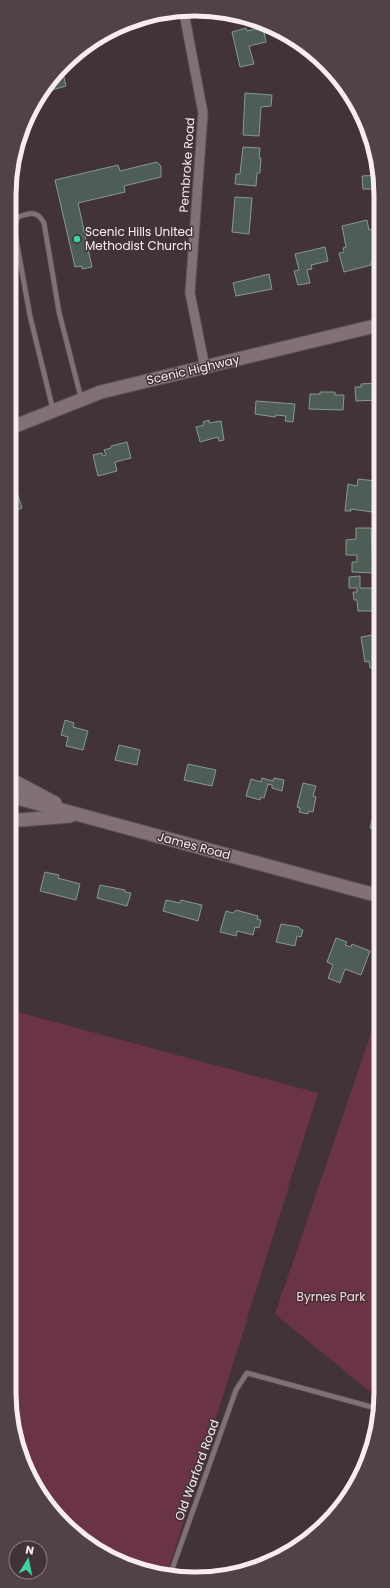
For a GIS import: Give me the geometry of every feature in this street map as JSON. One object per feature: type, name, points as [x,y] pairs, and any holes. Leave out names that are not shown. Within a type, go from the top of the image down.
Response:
[{"type":"main road","name":"Scenic Highway","points":[[16,425],[101,392],[374,326]]},
{"type":"main road","points":[[16,782],[78,815]]},
{"type":"main road","name":"James Road","points":[[16,798],[374,895]]},
{"type":"main road","points":[[16,819],[78,815]]},
{"type":"street","name":"Pembroke Road","points":[[185,16],[203,113],[190,293],[205,368]]},
{"type":"lane","points":[[16,222],[18,217],[28,213],[35,213],[40,216],[44,223],[59,312],[81,400]]},
{"type":"lane","points":[[16,239],[30,316],[53,410]]},
{"type":"lane","name":"Old Warford Road","points":[[172,1570],[236,1390],[247,1373],[374,1408]]},
{"type":"green space","points":[[16,1012],[318,1093],[168,1570],[137,1563],[116,1554],[96,1542],[77,1528],[60,1511],[34,1472],[25,1451],[19,1428],[16,1405]]},
{"type":"green space","name":"Byrnes Park","points":[[374,1025],[374,1392],[369,1391],[275,1314]]},
{"type":"building","points":[[246,28],[247,31],[259,28],[264,30],[266,42],[249,46],[254,64],[240,67],[232,32]]},
{"type":"building","points":[[63,73],[66,86],[49,91]]},
{"type":"building","points":[[245,93],[272,95],[271,106],[261,107],[259,136],[243,135]]},
{"type":"building","points":[[243,147],[260,148],[260,173],[257,173],[256,186],[235,184],[236,174],[240,174]]},
{"type":"building","name":"Scenic Hills United Methodist Church","points":[[157,162],[161,166],[161,177],[124,186],[125,192],[78,203],[92,267],[82,269],[82,266],[75,267],[55,180],[118,165],[120,171]]},
{"type":"building","points":[[373,175],[374,189],[363,189],[362,176]]},
{"type":"building","points":[[235,197],[252,198],[249,234],[232,232]]},
{"type":"building","points":[[367,220],[369,230],[374,229],[374,261],[371,262],[371,265],[344,272],[339,253],[344,252],[343,248],[346,247],[342,226]]},
{"type":"building","points":[[325,247],[328,261],[311,265],[312,269],[307,270],[310,283],[298,285],[294,271],[299,270],[295,254]]},
{"type":"building","points":[[269,274],[272,289],[236,296],[233,283]]},
{"type":"building","points":[[374,383],[374,400],[356,401],[355,387],[361,387],[361,384]]},
{"type":"building","points":[[320,392],[335,392],[335,395],[344,395],[343,410],[309,409],[310,394],[320,394]]},
{"type":"building","points":[[256,401],[295,404],[293,422],[285,421],[286,416],[276,415],[275,417],[255,414]]},
{"type":"building","points":[[209,420],[209,423],[221,421],[224,440],[219,441],[218,437],[200,442],[196,427],[204,425],[203,422]]},
{"type":"building","points":[[127,442],[131,458],[115,462],[117,471],[98,476],[93,455],[102,453],[103,456],[106,455],[104,450],[111,448],[111,446]]},
{"type":"building","points":[[358,479],[374,481],[372,512],[351,509],[351,511],[345,511],[348,484],[357,486]]},
{"type":"building","points":[[16,492],[22,508],[16,510]]},
{"type":"building","points":[[356,528],[371,528],[373,573],[352,572],[352,562],[357,562],[357,555],[346,555],[346,540],[356,539]]},
{"type":"building","points":[[360,576],[360,588],[373,588],[372,601],[374,601],[374,611],[358,611],[357,600],[354,600],[353,592],[357,592],[357,588],[349,588],[349,577]]},
{"type":"building","points":[[374,635],[374,668],[370,668],[369,661],[365,662],[361,637]]},
{"type":"building","points":[[65,720],[74,723],[73,727],[88,731],[83,750],[66,746],[68,737],[61,735]]},
{"type":"building","points":[[119,745],[140,750],[137,765],[115,760]]},
{"type":"building","points":[[188,764],[216,770],[212,786],[184,780]]},
{"type":"building","points":[[262,778],[273,781],[274,778],[284,780],[282,791],[272,788],[272,785],[268,784],[264,798],[261,797],[260,800],[246,796],[251,779],[261,782]]},
{"type":"building","points":[[303,783],[316,786],[313,796],[316,797],[313,812],[309,811],[308,814],[299,812],[300,808],[297,807]]},
{"type":"building","points":[[374,813],[374,829],[370,828]]},
{"type":"building","points":[[45,872],[59,875],[58,878],[80,884],[76,900],[40,891]]},
{"type":"building","points":[[100,885],[125,890],[125,892],[131,893],[127,906],[97,898]]},
{"type":"building","points":[[166,900],[180,903],[181,900],[202,905],[198,921],[163,911]]},
{"type":"building","points":[[236,910],[258,916],[257,919],[261,920],[259,928],[255,927],[253,935],[237,931],[236,936],[220,932],[226,911],[233,913]]},
{"type":"building","points":[[281,924],[299,927],[303,930],[301,937],[297,936],[295,946],[276,942]]},
{"type":"building","points":[[336,938],[347,942],[345,945],[351,947],[352,944],[370,951],[361,975],[345,969],[340,983],[328,978],[333,965],[327,962]]},
{"type":"place","name":"Scenic Hills United Methodist Church","points":[[77,239]]}]
